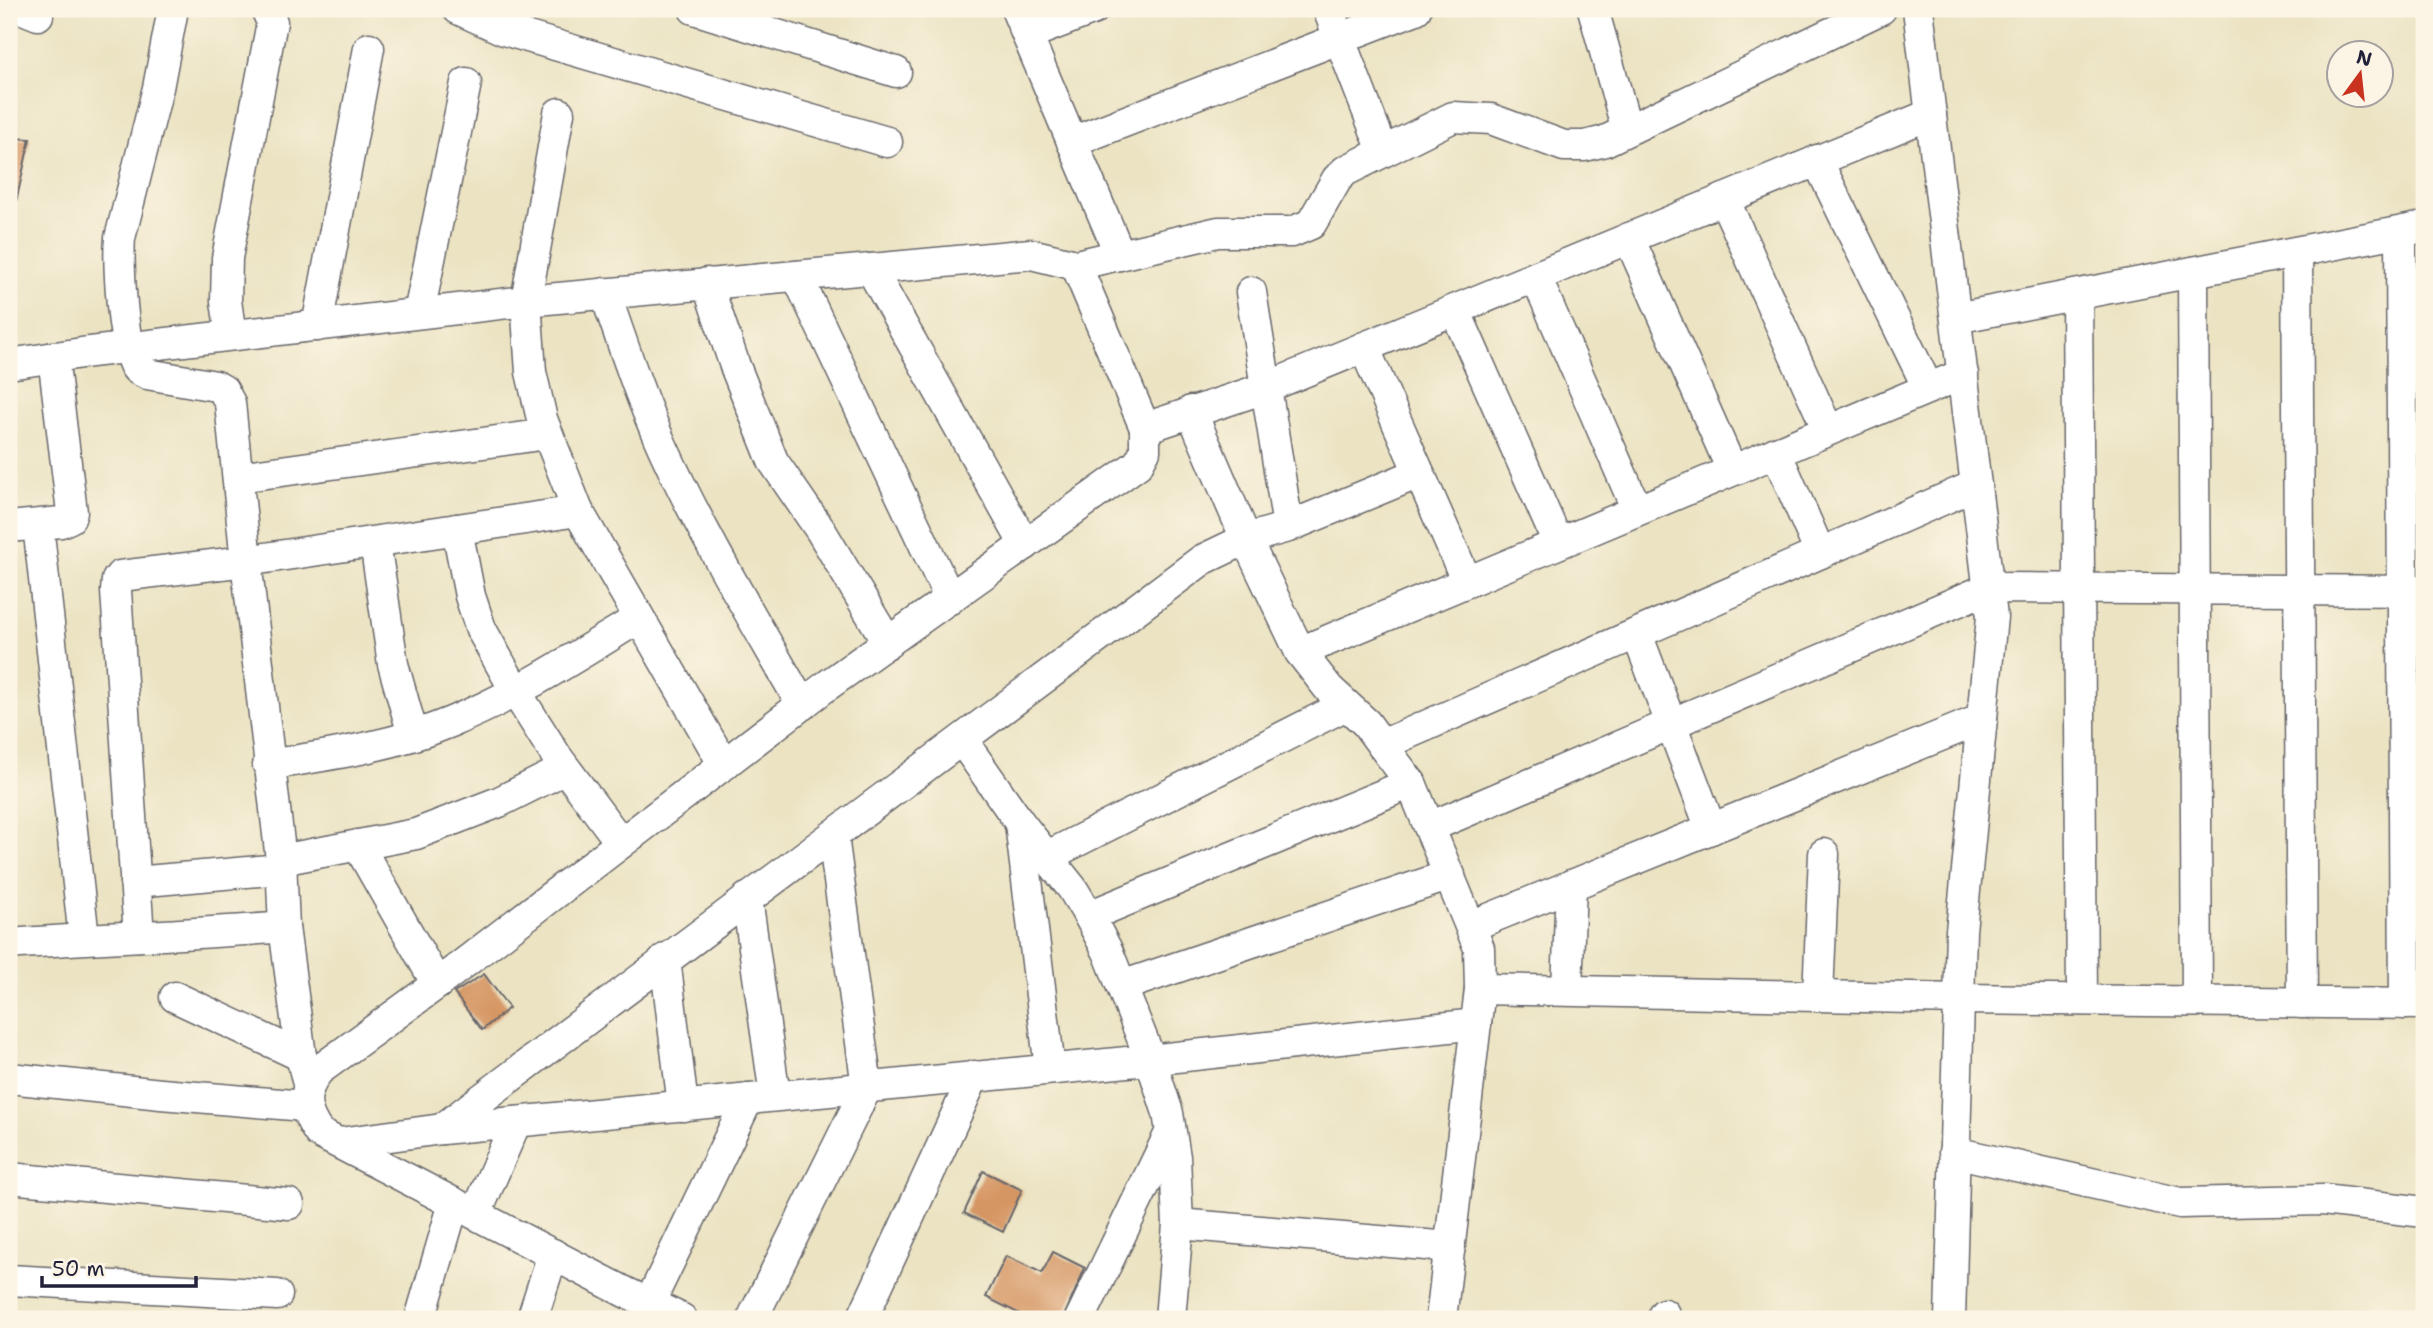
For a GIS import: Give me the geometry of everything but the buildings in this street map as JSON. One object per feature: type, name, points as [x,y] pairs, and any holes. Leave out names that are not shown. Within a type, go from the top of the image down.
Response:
[{"type":"street","points":[[173,9],[158,88],[120,238],[120,292],[129,347],[137,368],[146,374],[216,386],[223,390],[230,403],[281,864],[284,927],[308,1118],[319,1133],[552,1254],[642,1308],[682,1319]]},
{"type":"street","points":[[231,335],[226,301],[227,258],[272,22],[266,9]]},
{"type":"street","points":[[458,9],[504,30],[887,142]]},
{"type":"street","points":[[694,9],[895,72]]},
{"type":"street","points":[[1094,9],[1021,22],[1120,254]]},
{"type":"street","points":[[1328,9],[1383,151]]},
{"type":"street","points":[[1072,142],[1416,9]]},
{"type":"street","points":[[1593,9],[1627,130]]},
{"type":"street","points":[[9,364],[419,313],[797,275],[1031,254],[1076,265],[1218,232],[1292,232],[1311,224],[1337,179],[1354,165],[1454,117],[1491,119],[1564,145],[1585,146],[1605,141],[1881,9]]},
{"type":"street","points":[[1918,9],[1993,617],[1961,931],[1950,1319]]},
{"type":"street","points":[[317,326],[369,48]]},
{"type":"street","points":[[419,313],[466,83]]},
{"type":"street","points":[[559,113],[526,301],[531,372],[547,434],[578,511],[723,765]]},
{"type":"street","points":[[1145,428],[1265,388],[1931,114]]},
{"type":"street","points":[[1817,160],[1928,388]]},
{"type":"street","points":[[1724,199],[1828,430]]},
{"type":"street","points":[[1480,989],[1959,999],[2415,1004],[2413,230],[1956,318]]},
{"type":"street","points":[[1629,238],[1732,470]]},
{"type":"street","points":[[2297,252],[2302,1003]]},
{"type":"street","points":[[9,1078],[161,1094],[305,1082],[802,705],[1138,464],[1145,451],[1145,428],[1076,265]]},
{"type":"street","points":[[871,269],[1025,545]]},
{"type":"street","points":[[2193,272],[2197,1001]]},
{"type":"street","points":[[797,275],[950,599]]},
{"type":"street","points":[[1536,276],[1637,510]]},
{"type":"street","points":[[707,284],[735,366],[773,461],[821,531],[888,643]]},
{"type":"street","points":[[1251,292],[1288,527]]},
{"type":"street","points":[[605,293],[645,408],[664,450],[713,548],[802,705]]},
{"type":"street","points":[[2077,295],[2082,1000]]},
{"type":"street","points":[[1455,310],[1558,543]]},
{"type":"street","points":[[1364,347],[1467,582]]},
{"type":"street","points":[[9,527],[61,522],[70,518],[72,512],[53,357]]},
{"type":"street","points":[[1300,652],[1963,374]]},
{"type":"street","points":[[1191,411],[1246,539],[1300,652],[1329,689],[1366,723],[1411,783],[1479,948],[1480,989],[1441,1319]]},
{"type":"street","points":[[238,477],[547,434]]},
{"type":"street","points":[[1776,452],[1820,554]]},
{"type":"street","points":[[442,1129],[747,898],[1202,560],[1246,539],[1288,527],[1419,472]]},
{"type":"street","points":[[1382,745],[1976,485]]},
{"type":"street","points":[[139,936],[116,591],[120,576],[246,561],[578,511]]},
{"type":"street","points":[[38,525],[84,938]]},
{"type":"street","points":[[457,529],[470,596],[481,629],[516,692],[565,769],[621,843]]},
{"type":"street","points":[[375,542],[393,664],[413,735]]},
{"type":"street","points":[[1430,827],[1989,588],[2414,591]]},
{"type":"street","points":[[268,765],[338,753],[413,735],[449,723],[516,692],[639,618]]},
{"type":"street","points":[[1637,634],[1711,829]]},
{"type":"street","points":[[1048,856],[1346,705]]},
{"type":"street","points":[[1471,926],[1982,719]]},
{"type":"street","points":[[962,740],[1020,823],[1072,888],[1089,916],[1122,986],[1150,1058],[1167,1113],[1175,1157],[1178,1224],[1170,1319]]},
{"type":"street","points":[[135,882],[281,864],[416,834],[499,802],[565,769]]},
{"type":"street","points":[[1089,916],[1411,783]]},
{"type":"street","points":[[1020,823],[1050,1069]]},
{"type":"street","points":[[752,1319],[867,1087],[833,836]]},
{"type":"street","points":[[358,845],[437,984]]},
{"type":"street","points":[[1818,996],[1824,854]]},
{"type":"street","points":[[1122,986],[1450,875]]},
{"type":"street","points":[[1567,990],[1571,886]]},
{"type":"street","points":[[642,1308],[761,1098],[747,898]]},
{"type":"street","points":[[9,944],[284,927]]},
{"type":"street","points":[[666,959],[683,1106]]},
{"type":"street","points":[[174,997],[305,1082]]},
{"type":"street","points":[[340,1143],[442,1129],[1476,1024]]},
{"type":"street","points":[[862,1319],[974,1076]]},
{"type":"street","points":[[420,1319],[465,1209],[516,1122]]},
{"type":"street","points":[[1080,1319],[1170,1133]]},
{"type":"street","points":[[1955,1152],[2180,1203],[2323,1200],[2424,1212]]},
{"type":"street","points":[[9,1178],[289,1204]]},
{"type":"street","points":[[1178,1224],[1450,1247]]},
{"type":"street","points":[[531,1319],[552,1254]]},
{"type":"street","points":[[9,1280],[276,1295]]}]
